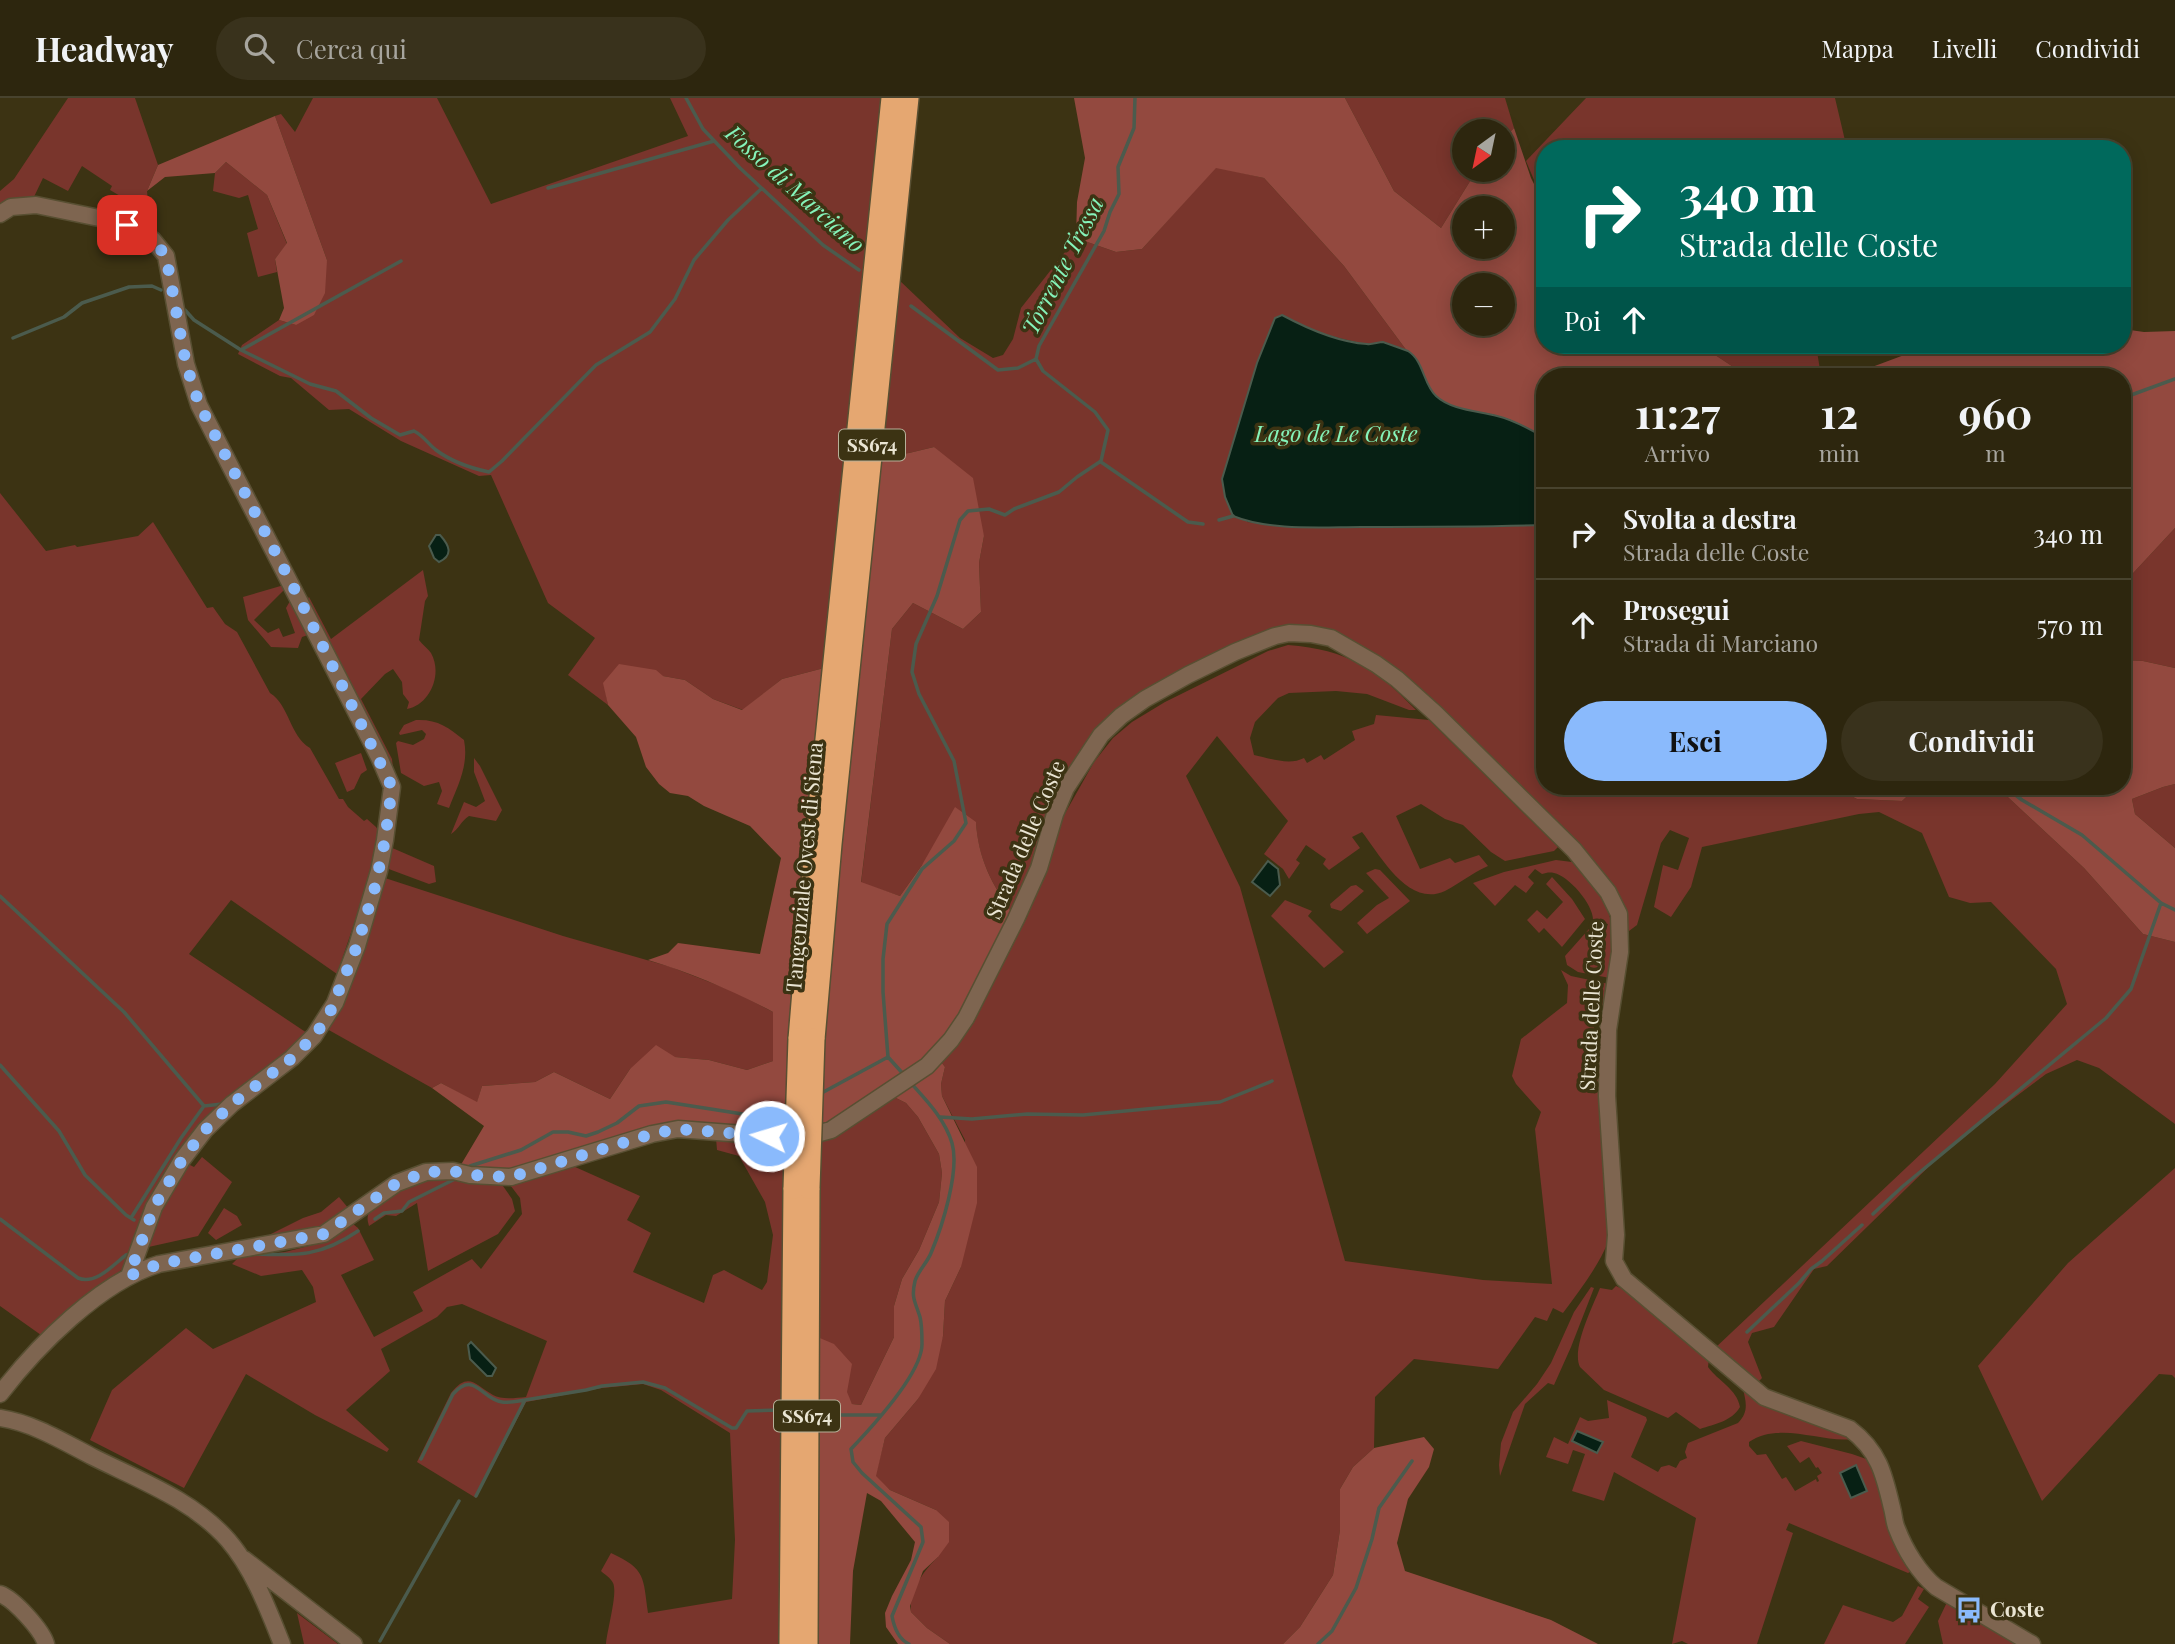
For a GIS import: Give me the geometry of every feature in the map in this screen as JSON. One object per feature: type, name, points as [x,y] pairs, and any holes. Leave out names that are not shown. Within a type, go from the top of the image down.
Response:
[{"type":"highway","name":"Tangenziale Ovest di Siena","points":[[790,1644],[801,1188],[814,1039],[829,791],[892,98]]},
{"type":"highway","name":"Tangenziale Ovest di Siena","points":[[829,791],[908,98]]},
{"type":"highway","name":"Tangenziale Ovest di Siena","points":[[801,1188],[807,1644]]},
{"type":"street","points":[[0,214],[19,205],[36,205],[109,220],[139,230],[164,252],[186,364],[199,404],[392,787],[379,871],[357,946],[328,1017],[292,1058],[232,1104],[205,1130],[182,1160],[154,1207],[129,1276]]},
{"type":"street","name":"Strada delle Coste","points":[[0,1394],[18,1371],[60,1329],[129,1276],[159,1264],[324,1234],[397,1183],[426,1172],[453,1171],[470,1175],[511,1177],[652,1134],[678,1129],[769,1136],[820,1133],[842,1124],[927,1066],[951,1040],[966,1018],[1039,869],[1055,814],[1066,788],[1101,735],[1145,699],[1235,652],[1275,636],[1289,633],[1311,634],[1331,638],[1353,650],[1397,679],[1426,704],[1574,850],[1608,892],[1619,914],[1620,952],[1608,1030],[1606,1096],[1616,1235],[1614,1261],[1624,1279],[1752,1389],[1777,1404],[1838,1424],[1860,1436],[1876,1456],[1896,1527],[1923,1574],[1936,1587],[2032,1644]]},
{"type":"street","points":[[0,1418],[36,1429],[177,1499],[219,1531],[239,1556],[265,1604],[282,1644]]},
{"type":"street","points":[[239,1556],[354,1644]]},
{"type":"street","points":[[265,1604],[288,1593]]},
{"type":"street","points":[[0,1594],[11,1600],[41,1632],[46,1644]]},
{"type":"shaded area","points":[[68,98],[135,98],[158,165],[147,191],[149,213],[110,190],[112,186],[82,166],[68,191],[43,178],[32,201],[0,209],[0,191],[14,179]]},
{"type":"shaded area","points":[[313,98],[437,98],[491,204],[688,136],[670,98],[882,98],[824,668],[782,679],[743,710],[713,699],[685,680],[663,676],[604,683],[608,705],[568,675],[595,638],[548,603],[491,475],[479,476],[401,441],[349,409],[329,410],[291,378],[280,376],[238,354],[242,345],[279,320],[296,325],[327,260],[275,116],[281,114],[295,132]]},
{"type":"shaded area","points":[[1074,98],[1345,98],[1394,191],[1441,228],[1452,210],[1452,259],[1515,259],[1515,196],[1461,196],[1470,182],[1516,182],[1516,134],[1536,188],[1536,354],[1714,354],[1735,368],[1536,368],[1536,433],[1508,419],[1457,407],[1437,397],[1412,356],[1344,266],[1264,178],[1216,168],[1142,249],[1116,252],[1076,238],[1077,202],[1085,158]]},
{"type":"shaded area","points":[[1345,98],[1505,98],[1511,119],[1452,119],[1452,182],[1470,182],[1461,196],[1452,196],[1452,210],[1441,228],[1394,191]]},
{"type":"shaded area","points":[[1586,98],[1835,98],[1845,140],[1546,140]]},
{"type":"shaded area","points":[[275,116],[327,260],[325,293],[314,315],[296,325],[279,320],[284,308],[275,259],[287,243],[267,195],[226,162],[215,173],[165,177],[147,191],[158,165]]},
{"type":"shaded area","points":[[1536,150],[1536,185],[1526,161]]},
{"type":"shaded area","points":[[226,162],[267,195],[287,244],[275,259],[277,272],[258,277],[247,233],[258,229],[248,195],[239,198],[213,191],[215,173]]},
{"type":"shaded area","points":[[1216,167],[1264,178],[1344,266],[1407,351],[1384,342],[1369,345],[1307,329],[1282,315],[1247,522],[1359,528],[1536,525],[1536,795],[1849,795],[1857,799],[1902,801],[1908,795],[2006,795],[2084,868],[2143,934],[2175,942],[2175,1124],[2099,1068],[2077,1060],[2046,1074],[1950,1146],[1827,1266],[1814,1269],[1774,1327],[1752,1333],[1748,1342],[1762,1378],[1755,1385],[1714,1349],[1995,1084],[2067,1004],[2056,969],[1991,902],[1970,903],[1949,897],[1922,833],[1879,812],[1702,847],[1691,887],[1671,917],[1654,907],[1663,865],[1678,870],[1689,838],[1670,830],[1661,843],[1637,925],[1629,931],[1620,905],[1607,882],[1574,839],[1382,662],[1286,630],[1107,724],[1047,822],[1013,914],[987,871],[976,823],[922,865],[900,896],[861,883],[892,629],[913,603],[963,629],[981,612],[979,563],[984,536],[934,447],[879,457],[898,279],[960,338],[993,358],[1003,355],[1013,339],[1021,308],[1076,238],[1116,252],[1142,249]]},
{"type":"shaded area","points":[[2131,330],[2175,331],[2175,528],[2131,575],[2131,368],[1872,367],[1907,354],[2131,354]]},
{"type":"shaded area","points":[[1714,354],[1817,354],[1820,368],[1735,368]]},
{"type":"shaded area","points":[[934,447],[973,478],[984,536],[979,563],[981,612],[963,629],[913,603],[892,629],[861,882],[900,896],[922,865],[955,807],[976,822],[987,871],[1013,914],[963,1016],[933,1054],[840,1118],[818,1128],[837,845],[879,457]]},
{"type":"shaded area","points":[[0,493],[46,551],[138,536],[153,522],[207,608],[213,607],[225,624],[237,632],[270,693],[282,705],[298,736],[310,748],[339,799],[343,799],[348,807],[378,830],[367,886],[337,974],[231,900],[189,954],[307,1033],[179,1155],[140,1219],[128,1261],[123,1269],[91,1292],[41,1335],[0,1306]]},
{"type":"shaded area","points":[[2175,528],[2175,668],[2131,660],[2131,575]]},
{"type":"shaded area","points":[[423,570],[428,596],[419,640],[431,653],[434,661],[436,670],[432,687],[422,702],[407,709],[409,702],[403,694],[402,682],[393,669],[361,699],[392,759],[391,777],[304,603],[309,597],[331,639]]},
{"type":"shaded area","points":[[284,585],[284,590],[254,620],[268,633],[279,628],[283,637],[295,633],[286,608],[290,601],[308,635],[302,637],[298,648],[271,647],[248,620],[243,597]]},
{"type":"shaded area","points":[[1288,645],[1328,651],[1359,664],[1387,683],[1416,710],[1409,710],[1367,694],[1336,691],[1289,693],[1278,698],[1255,722],[1250,738],[1254,755],[1286,761],[1304,758],[1307,763],[1321,755],[1324,760],[1355,740],[1352,731],[1374,724],[1376,715],[1429,720],[1558,847],[1554,851],[1505,861],[1491,852],[1463,825],[1445,819],[1421,804],[1396,816],[1420,869],[1450,858],[1455,863],[1479,855],[1488,866],[1445,891],[1432,894],[1419,892],[1397,877],[1362,832],[1352,837],[1360,848],[1329,870],[1323,864],[1326,859],[1306,845],[1296,860],[1300,863],[1289,879],[1283,869],[1264,854],[1288,821],[1217,736],[1186,776],[1240,887],[1345,1261],[1483,1280],[1552,1284],[1535,1129],[1541,1112],[1512,1076],[1521,1039],[1567,1003],[1568,985],[1561,970],[1571,976],[1609,984],[1603,1015],[1596,1019],[1594,1028],[1600,1034],[1598,1064],[1609,1240],[1594,1269],[1563,1313],[1553,1308],[1547,1321],[1535,1317],[1498,1369],[1414,1359],[1375,1397],[1374,1448],[1353,1467],[1340,1489],[1340,1530],[1333,1575],[1300,1627],[1283,1644],[950,1644],[927,1628],[911,1612],[912,1596],[918,1582],[938,1557],[936,1510],[890,1490],[875,1477],[885,1438],[918,1399],[943,1336],[945,1301],[961,1267],[965,1140],[942,1096],[941,1084],[945,1067],[942,1063],[974,1022],[1027,917],[1063,817],[1094,762],[1113,738],[1132,722],[1165,702],[1268,651]]},
{"type":"shaded area","points":[[2131,660],[2175,668],[2175,784],[2132,799],[2135,814],[2175,848],[2175,942],[2143,934],[2084,868],[2006,795],[2131,795]]},
{"type":"shaded area","points":[[619,664],[656,670],[663,676],[685,680],[713,699],[742,710],[782,679],[824,668],[786,1129],[678,1123],[510,1171],[459,1168],[484,1126],[432,1088],[441,1083],[477,1102],[482,1086],[535,1082],[554,1072],[610,1099],[630,1069],[656,1045],[675,1057],[709,1060],[747,1070],[773,1061],[773,1012],[712,983],[648,960],[668,953],[678,943],[760,954],[781,858],[750,826],[688,796],[670,793],[659,784],[646,767],[636,737],[608,705],[603,683]]},
{"type":"shaded area","points":[[416,720],[442,725],[464,740],[464,766],[449,808],[437,804],[442,791],[439,782],[424,786],[401,773],[396,743],[398,741],[413,745],[424,739],[426,734],[422,730],[400,735],[404,725]]},
{"type":"shaded area","points":[[361,753],[367,770],[361,774],[354,789],[347,792],[335,763]]},
{"type":"shaded area","points":[[474,758],[502,810],[496,821],[469,816],[451,834],[464,802],[476,807],[485,801],[474,772]]},
{"type":"shaded area","points":[[2175,784],[2175,848],[2135,814],[2132,799]]},
{"type":"shaded area","points":[[1849,795],[1908,795],[1902,801],[1857,799]]},
{"type":"shaded area","points":[[390,847],[434,866],[436,882],[429,884],[386,868]]},
{"type":"shaded area","points":[[1556,860],[1572,862],[1604,903],[1612,926],[1610,978],[1578,972],[1567,965],[1565,956],[1589,929],[1603,936],[1608,924],[1593,922],[1593,915],[1585,900],[1560,875],[1542,874],[1535,869],[1528,877],[1534,883],[1526,893],[1515,885],[1495,906],[1473,883],[1504,872]]},
{"type":"shaded area","points":[[1380,870],[1410,901],[1367,934],[1357,923],[1389,898],[1366,873]]},
{"type":"shaded area","points":[[1552,877],[1572,899],[1585,919],[1562,947],[1544,928],[1539,933],[1527,920],[1537,910],[1547,919],[1563,902],[1546,884]]},
{"type":"shaded area","points":[[385,878],[563,936],[671,967],[735,992],[773,1012],[773,1061],[747,1070],[709,1060],[675,1057],[630,1069],[610,1099],[554,1072],[535,1082],[482,1086],[477,1103],[441,1083],[432,1088],[327,1029]]},
{"type":"shaded area","points":[[1356,885],[1364,891],[1341,911],[1331,908],[1330,904],[1351,886]]},
{"type":"shaded area","points":[[1285,900],[1312,911],[1308,916],[1344,952],[1324,968],[1271,916]]},
{"type":"shaded area","points":[[942,1063],[945,1067],[941,1084],[942,1096],[977,1167],[977,1203],[961,1267],[945,1301],[943,1336],[936,1369],[918,1399],[885,1438],[876,1476],[890,1490],[936,1510],[949,1522],[949,1542],[923,1571],[910,1606],[911,1612],[927,1628],[950,1644],[898,1644],[886,1627],[885,1613],[911,1560],[915,1542],[881,1501],[867,1493],[853,1571],[850,1644],[814,1644],[815,1336],[834,1344],[852,1364],[847,1392],[852,1404],[861,1405],[894,1337],[894,1306],[902,1279],[919,1250],[939,1202],[942,1173],[939,1154],[918,1117],[906,1103],[894,1097]]},
{"type":"shaded area","points":[[894,1097],[906,1103],[918,1117],[939,1154],[942,1173],[939,1202],[919,1250],[902,1279],[894,1306],[894,1337],[861,1405],[852,1404],[815,1336],[818,1138]]},
{"type":"shaded area","points":[[716,1138],[785,1142],[780,1644],[606,1644],[614,1588],[611,1579],[601,1571],[611,1553],[631,1564],[641,1576],[648,1613],[732,1599],[735,1540],[730,1433],[661,1390],[643,1384],[602,1388],[526,1402],[476,1498],[417,1462],[457,1386],[467,1381],[496,1397],[526,1397],[547,1341],[462,1304],[447,1307],[437,1317],[381,1349],[390,1371],[346,1410],[389,1449],[387,1452],[315,1415],[246,1374],[184,1488],[90,1440],[112,1390],[186,1328],[213,1349],[316,1302],[313,1287],[302,1270],[261,1276],[232,1264],[238,1258],[285,1252],[324,1242],[353,1224],[358,1228],[374,1260],[341,1275],[374,1337],[423,1311],[413,1292],[472,1259],[481,1269],[522,1214],[520,1198],[507,1181],[532,1180],[573,1166],[640,1196],[627,1220],[651,1233],[633,1272],[704,1303],[713,1275],[724,1270],[762,1290],[767,1282],[773,1235],[765,1202],[739,1156],[717,1150]]},
{"type":"shaded area","points":[[202,1157],[232,1182],[198,1236],[144,1248],[146,1239],[186,1163],[194,1167]]},
{"type":"shaded area","points":[[2175,1168],[2175,1378],[2172,1375],[2159,1374],[2042,1501],[1978,1366],[2068,1263]]},
{"type":"shaded area","points":[[435,1178],[503,1186],[512,1199],[515,1211],[498,1234],[428,1271],[417,1203],[396,1216],[386,1215],[369,1226],[368,1215],[387,1197],[408,1186]]},
{"type":"shaded area","points":[[339,1197],[349,1209],[317,1230],[261,1239],[321,1212]]},
{"type":"shaded area","points":[[224,1208],[237,1216],[242,1225],[216,1240],[208,1233]]},
{"type":"shaded area","points":[[1616,1286],[1629,1292],[1709,1358],[1708,1367],[1735,1395],[1740,1407],[1737,1412],[1723,1421],[1700,1429],[1676,1412],[1668,1418],[1604,1390],[1580,1367],[1578,1350],[1600,1288],[1612,1290]]},
{"type":"shaded area","points":[[1591,1287],[1594,1288],[1554,1385],[1548,1383],[1525,1404],[1500,1476],[1501,1443],[1513,1412],[1551,1363],[1574,1312]]},
{"type":"shaded area","points":[[1743,1389],[1853,1439],[1774,1433],[1749,1442],[1749,1446],[1757,1455],[1766,1454],[1782,1479],[1786,1477],[1795,1491],[1816,1479],[1819,1481],[1817,1476],[1822,1473],[1809,1457],[1800,1463],[1787,1446],[1801,1441],[1872,1461],[1912,1571],[1908,1573],[1789,1523],[1786,1530],[1793,1533],[1757,1644],[1688,1644],[1682,1641],[1672,1644],[1696,1518],[1614,1472],[1604,1501],[1572,1491],[1585,1454],[1573,1450],[1568,1464],[1546,1457],[1554,1437],[1568,1444],[1580,1417],[1588,1421],[1609,1418],[1607,1400],[1646,1417],[1631,1457],[1658,1472],[1661,1467],[1669,1465],[1676,1468],[1680,1461],[1687,1458],[1685,1452],[1688,1443],[1738,1423],[1746,1407]]},
{"type":"shaded area","points":[[1424,1437],[1434,1449],[1429,1467],[1408,1499],[1397,1543],[1405,1571],[1551,1620],[1598,1644],[1283,1644],[1300,1627],[1333,1575],[1340,1530],[1340,1489],[1353,1467],[1374,1448]]},
{"type":"shaded area","points":[[1918,1586],[1924,1589],[1918,1599],[1929,1607],[1905,1644],[1824,1644],[1843,1605],[1893,1622],[1902,1616]]},
{"type":"shaded area","points":[[1949,1598],[2026,1644],[1943,1644],[1938,1621]]},
{"type":"shaded area","points":[[297,1613],[338,1644],[304,1644]]},
{"type":"water","name":"Lago de Le Coste","points":[[1282,315],[1334,338],[1356,343],[1383,342],[1408,351],[1417,361],[1432,391],[1442,401],[1510,420],[1536,433],[1536,525],[1296,527],[1263,524],[1233,516],[1225,497],[1222,479],[1257,363],[1275,318]]},
{"type":"water","points":[[436,535],[440,535],[446,542],[448,550],[447,556],[439,562],[434,558],[429,546]]},
{"type":"water","points":[[1268,861],[1278,869],[1280,885],[1270,896],[1252,882]]},
{"type":"water","points":[[471,1342],[496,1368],[492,1376],[487,1376],[470,1359],[468,1345]]},
{"type":"water","points":[[1577,1431],[1603,1442],[1597,1453],[1572,1441]]},
{"type":"water","points":[[1856,1465],[1867,1491],[1851,1498],[1840,1473]]},
{"type":"waterway","name":"Fosso di Marciano","points":[[686,98],[703,129],[740,168],[823,245],[859,270]]},
{"type":"waterway","name":"Torrente Tressa","points":[[905,1076],[888,1057],[883,992],[887,924],[922,869],[954,841],[966,823],[954,761],[919,694],[912,672],[916,644],[937,596],[960,520],[968,511],[989,509],[1005,515],[1059,492],[1101,461],[1108,430],[1095,412],[1043,371],[1036,359],[1039,346],[1104,231],[1119,194],[1118,167],[1134,128],[1135,98]]},
{"type":"waterway","points":[[548,188],[714,141]]},
{"type":"waterway","points":[[185,310],[194,320],[241,350],[310,384],[336,391],[371,418],[400,435],[414,431],[448,458],[489,472],[596,365],[650,332],[675,299],[694,260],[728,220],[761,189]]},
{"type":"waterway","points":[[241,350],[401,261]]},
{"type":"waterway","points":[[13,338],[64,317],[82,303],[129,287],[152,286],[161,290]]},
{"type":"waterway","name":"Fosso di Marciano","points":[[911,306],[998,370],[1018,368],[1036,359]]},
{"type":"waterway","points":[[2131,395],[2175,379]]},
{"type":"waterway","points":[[1101,462],[1188,522],[1203,524]]},
{"type":"waterway","points":[[1219,520],[1233,516]]},
{"type":"waterway","points":[[2016,795],[2082,835],[2161,903],[2175,910]]},
{"type":"waterway","points":[[0,896],[124,1012],[204,1106],[131,1218]]},
{"type":"waterway","points":[[1873,1214],[2106,1018],[2131,989],[2161,903]]},
{"type":"waterway","points":[[818,1095],[888,1057]]},
{"type":"waterway","points":[[0,1065],[59,1131],[85,1175],[134,1220]]},
{"type":"waterway","points":[[940,1117],[972,1119],[1027,1114],[1083,1115],[1220,1102],[1272,1081]]},
{"type":"waterway","name":"Torrente Tressa","points":[[909,1644],[897,1632],[892,1616],[923,1542],[921,1527],[862,1473],[853,1462],[851,1449],[894,1400],[920,1356],[922,1327],[913,1292],[916,1277],[935,1242],[952,1183],[954,1155],[949,1134],[934,1110],[910,1082]]},
{"type":"waterway","points":[[470,1166],[521,1150],[553,1132],[586,1136],[598,1132],[617,1123],[639,1106],[666,1102],[749,1115],[788,1106]]},
{"type":"waterway","points":[[204,1106],[222,1104]]},
{"type":"waterway","points":[[375,1219],[384,1213],[402,1211],[409,1202],[455,1179]]},
{"type":"waterway","points":[[0,1219],[78,1278],[91,1279],[98,1276],[130,1254]]},
{"type":"waterway","points":[[1747,1332],[1811,1269],[1862,1225]]},
{"type":"waterway","points":[[256,1254],[309,1253],[321,1250],[358,1231]]},
{"type":"waterway","points":[[476,1496],[525,1400],[602,1386],[643,1382],[665,1388],[732,1428],[736,1428],[747,1411],[780,1410]]},
{"type":"waterway","points":[[421,1459],[453,1394],[461,1387],[473,1385],[502,1402],[525,1400]]},
{"type":"waterway","points":[[823,1415],[880,1415]]},
{"type":"waterway","points":[[1318,1644],[1332,1631],[1356,1588],[1379,1508],[1412,1461]]},
{"type":"waterway","points":[[380,1641],[459,1501]]},
{"type":"place","name":"Coste","points":[[1969,1610]]},
{"type":"route","points":[[127,225],[153,240],[166,256],[186,364],[199,404],[392,787],[375,887],[357,946],[328,1017],[292,1058],[232,1104],[205,1130],[182,1160],[154,1207],[129,1276],[159,1264],[324,1234],[397,1183],[426,1172],[453,1171],[470,1175],[511,1177],[652,1134],[678,1129],[769,1136]]}]
